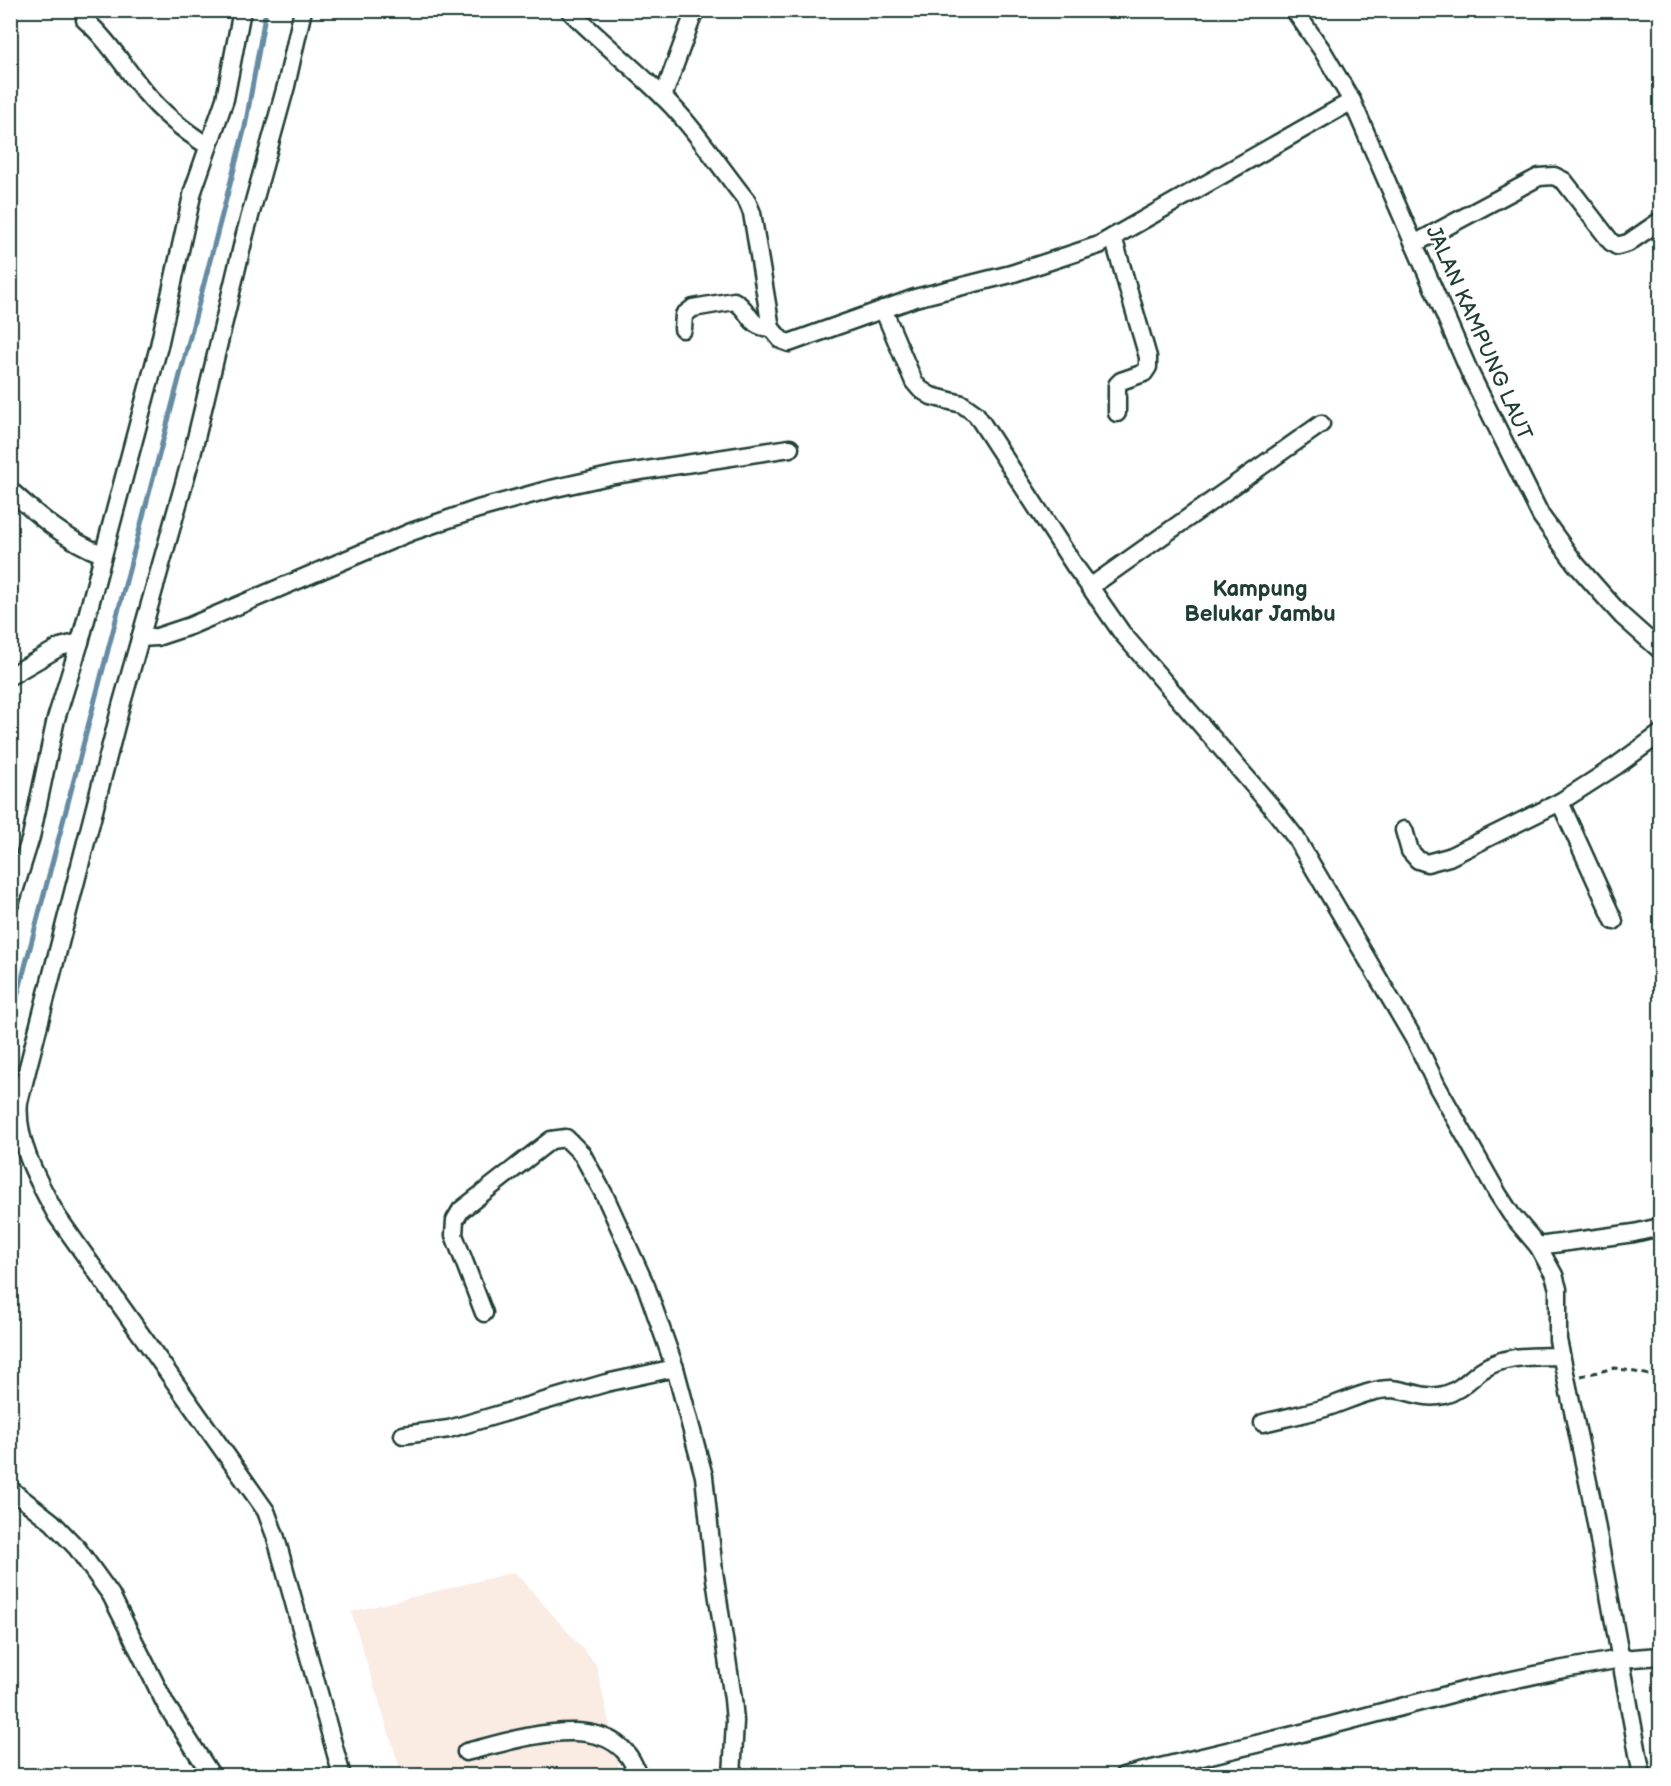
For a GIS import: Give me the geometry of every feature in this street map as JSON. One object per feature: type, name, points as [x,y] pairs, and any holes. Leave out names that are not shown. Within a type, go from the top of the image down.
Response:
[{"type":"street","points":[[10,904],[31,837],[56,719],[80,642],[159,346],[193,191],[225,99],[242,10]]},
{"type":"street","points":[[303,10],[286,86],[245,234],[192,455],[140,638],[14,1121],[41,1188],[57,1216],[266,1511],[276,1538],[342,1776]]},
{"type":"street","points":[[569,10],[663,97],[690,126],[747,201],[752,213],[771,328],[781,340],[789,343],[915,298],[1011,274],[1099,244],[1352,101]]},
{"type":"street","points":[[663,97],[694,10]]},
{"type":"street","name":"JALAN KAMPUNG LAUT","points":[[1294,10],[1322,50],[1352,101],[1494,425],[1541,516],[1575,563],[1596,587],[1622,616],[1660,650]]},
{"type":"street","points":[[85,20],[96,29],[146,93],[171,120],[208,146]]},
{"type":"street","points":[[1414,244],[1539,177],[1554,176],[1564,181],[1611,242],[1617,246],[1628,243],[1660,221]]},
{"type":"street","points":[[1113,237],[1148,357],[1148,367],[1144,373],[1121,381],[1117,385],[1117,413]]},
{"type":"street","points":[[683,329],[684,315],[693,308],[734,301],[740,304],[757,326],[771,328]]},
{"type":"street","points":[[883,309],[914,382],[925,393],[962,404],[975,414],[1074,565],[1122,633],[1296,838],[1418,1044],[1437,1086],[1498,1194],[1511,1214],[1538,1246],[1557,1284],[1557,1329],[1591,1496],[1642,1776]]},
{"type":"street","points":[[1090,587],[1321,423]]},
{"type":"street","points":[[140,638],[157,637],[190,626],[411,532],[478,509],[614,475],[790,448]]},
{"type":"street","points":[[10,489],[80,546],[102,554]]},
{"type":"street","points":[[10,676],[60,647],[80,642]]},
{"type":"street","points":[[1404,830],[1414,858],[1427,863],[1436,861],[1511,828],[1560,802],[1660,734]]},
{"type":"street","points":[[1560,802],[1614,921]]},
{"type":"street","points":[[484,1313],[454,1235],[455,1220],[461,1210],[543,1145],[551,1140],[566,1138],[582,1154],[605,1196],[646,1286],[675,1368],[699,1450],[733,1699],[735,1721],[732,1776]]},
{"type":"street","points":[[1538,1246],[1634,1233],[1660,1227]]},
{"type":"street","points":[[1263,1423],[1391,1389],[1432,1397],[1445,1395],[1459,1390],[1480,1371],[1502,1360],[1513,1358],[1563,1363]]},
{"type":"street","points":[[403,1435],[449,1429],[606,1383],[675,1368]]},
{"type":"street","points":[[10,1489],[51,1522],[71,1542],[111,1595],[166,1705],[212,1776]]},
{"type":"street","points":[[1123,1776],[1170,1770],[1466,1690],[1558,1670],[1621,1659],[1660,1656]]},
{"type":"street","points":[[466,1752],[569,1731],[593,1732],[612,1741],[626,1752],[638,1776]]},
{"type":"path","points":[[1563,1363],[1582,1376],[1615,1368],[1660,1377]]},
{"type":"shaded area","points":[[515,1572],[596,1664],[621,1775],[402,1775],[351,1612]]},
{"type":"green space","points":[[37,1769],[130,1771],[135,1775],[27,1775]]},
{"type":"waterway","points":[[10,1024],[245,127],[266,10]]},
{"type":"district","name":"Kampung Belukar Jambu","points":[[1260,602]]}]
